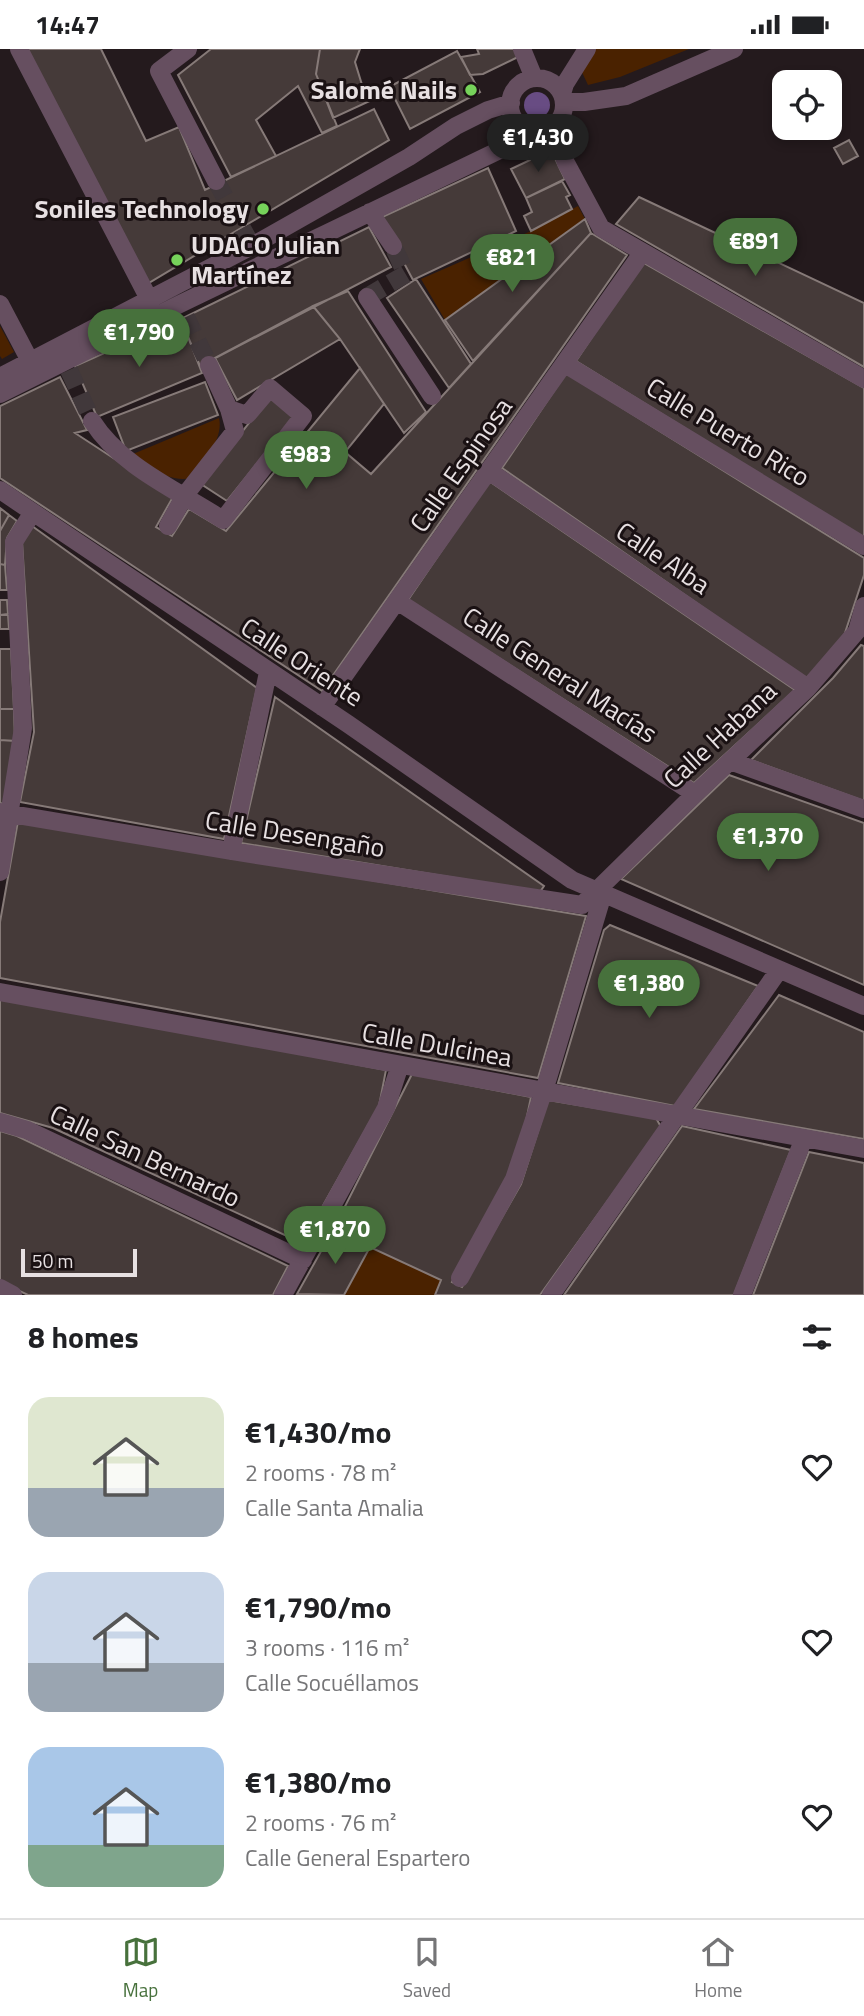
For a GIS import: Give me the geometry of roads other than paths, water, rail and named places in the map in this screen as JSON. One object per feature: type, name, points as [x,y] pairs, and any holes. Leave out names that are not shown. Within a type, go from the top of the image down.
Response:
[{"type":"street","points":[[19,49],[149,299]]},
{"type":"street","points":[[188,49],[159,71],[216,180]]},
{"type":"street","points":[[522,49],[553,89],[561,120],[554,127],[538,132],[522,127],[512,114],[511,103],[519,85],[553,89],[584,102],[626,96],[734,49]]},
{"type":"street","points":[[553,89],[587,49]]},
{"type":"street","points":[[0,377],[252,246],[456,126],[488,110],[511,103]]},
{"type":"street","points":[[0,394],[67,366],[183,310],[370,212],[510,145],[522,127]]},
{"type":"street","points":[[554,127],[566,163],[601,228],[864,379]]},
{"type":"street","points":[[370,212],[393,246]]},
{"type":"street","name":"Calle Espinosa","points":[[322,707],[642,253]]},
{"type":"street","points":[[367,297],[432,396]]},
{"type":"street","points":[[0,305],[30,361]]},
{"type":"street","name":"Calle Puerto Rico","points":[[565,364],[864,546]]},
{"type":"street","points":[[168,526],[185,495],[235,431],[229,409],[209,365]]},
{"type":"street","points":[[92,421],[102,437],[136,467],[223,520],[303,416],[270,388],[247,415],[229,409]]},
{"type":"street","name":"Calle Alba","points":[[489,471],[808,688]]},
{"type":"street","name":"Calle Oriente","points":[[0,490],[322,707],[572,880],[864,1006]]},
{"type":"street","points":[[0,873],[5,813],[23,728],[9,639],[14,542],[33,512]]},
{"type":"street","name":"Calle General Macías","points":[[397,601],[695,794]]},
{"type":"street","name":"Calle Habana","points":[[574,904],[598,892],[695,794],[808,688],[860,631],[864,606]]},
{"type":"street","points":[[231,851],[268,672]]},
{"type":"street","points":[[730,761],[864,809]]},
{"type":"street","name":"Calle Desengaño","points":[[5,813],[574,904]]},
{"type":"street","points":[[572,880],[574,904]]},
{"type":"street","points":[[460,1278],[514,1179],[543,1091],[598,892]]},
{"type":"street","points":[[551,1295],[779,969]]},
{"type":"street","name":"Calle Dulcinea","points":[[0,992],[864,1149]]},
{"type":"street","points":[[284,1295],[386,1108],[400,1065]]},
{"type":"street","name":"Calle San Bernardo","points":[[0,1122],[27,1130],[303,1260]]},
{"type":"street","points":[[742,1295],[804,1139]]},
{"type":"street","points":[[0,1288],[13,1295]]},
{"type":"tunnel","points":[[216,181],[252,246]]},
{"type":"tunnel","points":[[367,297],[406,274],[393,246]]},
{"type":"tunnel","points":[[186,317],[209,365]]},
{"type":"tunnel","points":[[69,370],[92,421]]},
{"type":"place","name":"Salomé Nails","points":[[471,90]]},
{"type":"place","name":"Soniles Technology","points":[[263,209]]},
{"type":"place","name":"UDACO Julian Martínez","points":[[177,260]]}]
